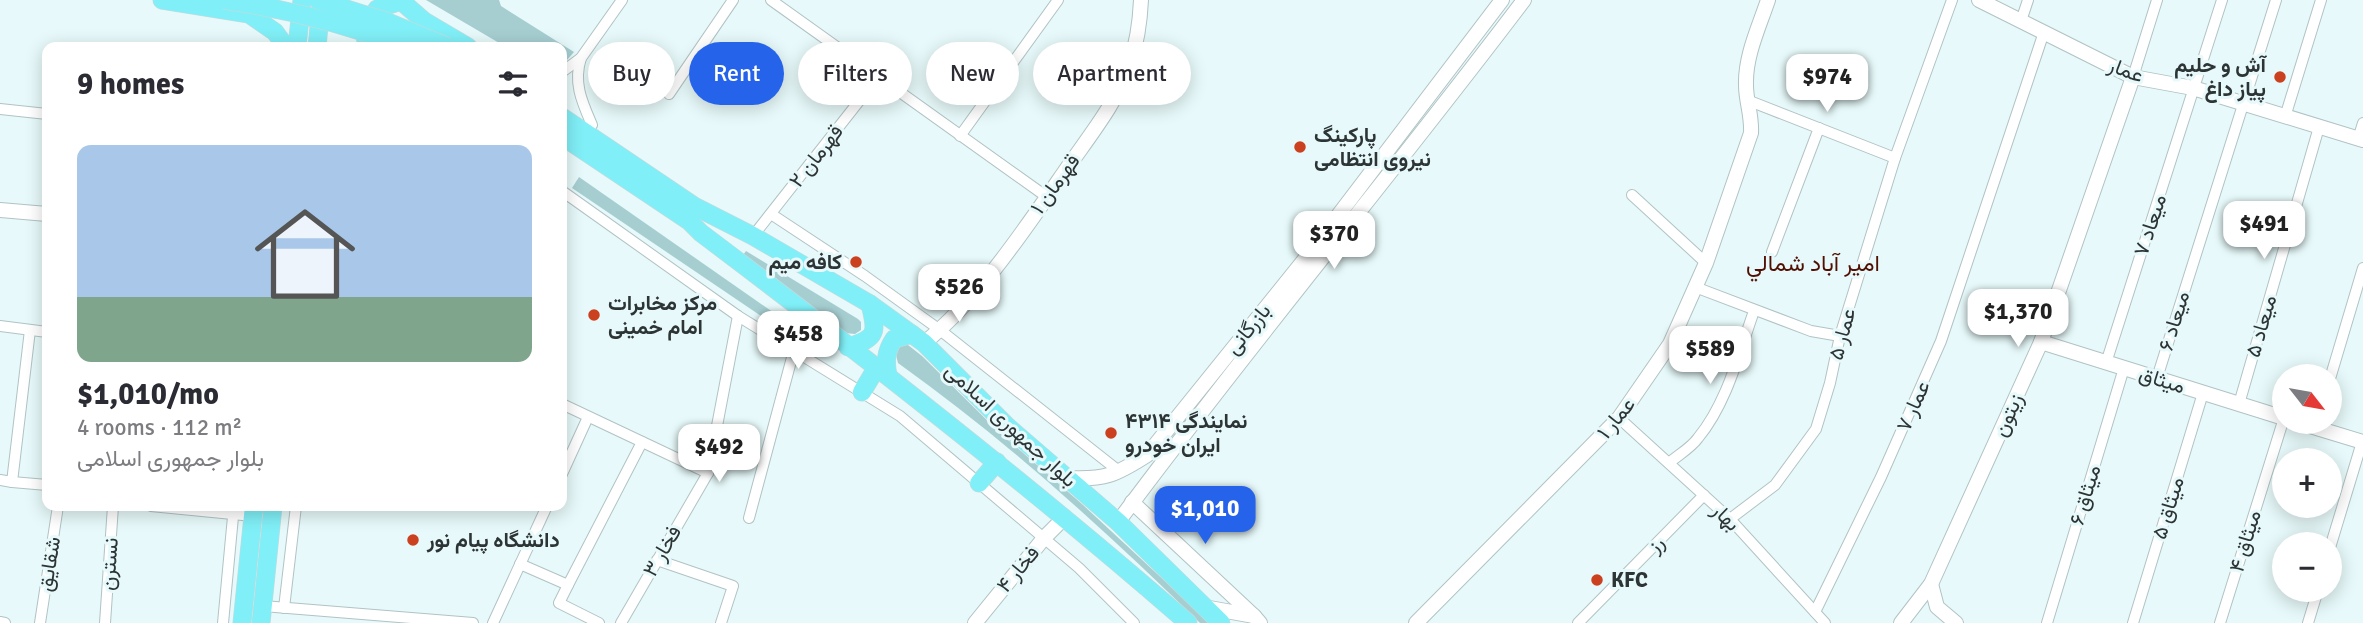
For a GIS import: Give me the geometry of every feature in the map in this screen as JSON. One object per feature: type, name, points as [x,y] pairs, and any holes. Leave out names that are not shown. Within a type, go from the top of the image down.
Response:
[{"type":"main road","points":[[162,0],[249,14],[271,12],[278,0]]},
{"type":"main road","points":[[224,0],[353,27],[394,42]]},
{"type":"main road","points":[[298,42],[302,0]]},
{"type":"main road","points":[[317,42],[320,0],[388,22],[436,42]]},
{"type":"main road","points":[[366,42],[364,30],[377,9],[400,1],[424,22],[459,42]]},
{"type":"main road","points":[[249,14],[275,32],[282,42]]},
{"type":"main road","points":[[567,109],[697,197],[709,212]]},
{"type":"main road","points":[[567,120],[694,206],[709,212]]},
{"type":"main road","points":[[567,139],[690,221],[701,233]]},
{"type":"main road","points":[[567,151],[670,220],[701,233]]},
{"type":"main road","name":"بلوار جمهوری اسلامی","points":[[709,212],[870,304],[918,339],[1007,426],[1118,522],[1221,623]]},
{"type":"main road","name":"بلوار جمهوری اسلامی","points":[[701,233],[883,371],[997,462],[1188,623]]},
{"type":"main road","points":[[848,346],[869,339],[875,331],[870,304]]},
{"type":"main road","points":[[795,351],[817,323]]},
{"type":"main road","points":[[862,393],[883,371],[888,348],[894,339],[918,339]]},
{"type":"main road","points":[[979,483],[997,462]]},
{"type":"main road","points":[[242,623],[253,511]]},
{"type":"main road","points":[[262,615],[272,511]]},
{"type":"street","points":[[567,68],[581,58],[622,0]]},
{"type":"street","points":[[675,85],[733,0]]},
{"type":"street","points":[[771,0],[829,42]]},
{"type":"street","points":[[960,136],[1058,0]]},
{"type":"street","name":"قهرمان ۱","points":[[918,339],[940,330],[975,292],[1104,114],[1130,65],[1140,23],[1141,0]]},
{"type":"street","name":"بازرگانی","points":[[1118,522],[1159,469],[1256,331],[1503,0]]},
{"type":"street","name":"بازرگانی","points":[[1067,478],[1100,479],[1120,472],[1147,455],[1256,331],[1447,102],[1524,0]]},
{"type":"street","name":"عمار ۱","points":[[1416,623],[1619,418],[1670,344],[1706,263],[1752,133],[1752,115],[1747,100],[1746,82],[1748,60],[1768,0]]},
{"type":"street","name":"عمار ۵","points":[[1730,519],[1776,485],[1816,429],[1840,336],[1895,158],[1952,0]]},
{"type":"street","name":"عمار","points":[[1979,0],[2133,76],[2193,88],[2361,139]]},
{"type":"street","points":[[2021,21],[2028,0]]},
{"type":"street","points":[[2133,76],[2157,0]]},
{"type":"street","name":"میعاد ۷","points":[[2106,362],[2221,0]]},
{"type":"street","name":"میعاد ۶","points":[[2157,378],[2276,0]]},
{"type":"street","points":[[2285,117],[2321,0]]},
{"type":"street","name":"عمار ۷","points":[[1815,612],[1881,477],[1941,341],[2044,32]]},
{"type":"street","points":[[581,58],[577,81],[580,97],[592,125]]},
{"type":"street","name":"زیتون","points":[[1901,623],[1931,584],[2040,342],[2133,76]]},
{"type":"street","points":[[1747,100],[1895,158]]},
{"type":"street","points":[[912,101],[1046,197]]},
{"type":"street","name":"قهرمان ۲","points":[[753,236],[856,105]]},
{"type":"street","points":[[0,108],[42,113]]},
{"type":"street","points":[[2361,139],[2363,123]]},
{"type":"street","name":"میعاد ۵","points":[[2239,404],[2319,127]]},
{"type":"street","points":[[1772,252],[1819,128]]},
{"type":"street","points":[[567,195],[738,316],[900,416],[1079,568],[1134,623]]},
{"type":"street","points":[[1632,195],[1706,263]]},
{"type":"street","points":[[0,210],[42,214]]},
{"type":"street","points":[[771,214],[940,330],[1120,472]]},
{"type":"street","points":[[2334,364],[2363,268]]},
{"type":"street","points":[[1695,288],[1811,331],[1840,336]]},
{"type":"street","points":[[1669,463],[1698,439],[1712,417],[1724,394],[1754,311]]},
{"type":"street","name":"فخار ۳","points":[[621,623],[708,473],[738,316]]},
{"type":"street","points":[[0,326],[42,331]]},
{"type":"street","points":[[30,330],[6,481],[42,485]]},
{"type":"street","name":"میثاق","points":[[2040,342],[2272,414]]},
{"type":"street","points":[[749,518],[795,351]]},
{"type":"street","name":"میثاق ۶","points":[[2047,623],[2124,368]]},
{"type":"street","name":"میثاق ۵","points":[[2133,623],[2203,393]]},
{"type":"street","points":[[567,406],[708,473]]},
{"type":"street","points":[[567,463],[588,417]]},
{"type":"street","name":"بهار","points":[[1619,418],[1730,519],[1825,623]]},
{"type":"street","name":"میثاق ۴","points":[[2220,623],[2279,434]]},
{"type":"street","points":[[2335,532],[2362,442],[2341,434]]},
{"type":"street","points":[[599,623],[559,603],[642,442]]},
{"type":"street","points":[[1147,455],[1148,467],[1159,469]]},
{"type":"street","name":"رز","points":[[1578,623],[1704,495]]},
{"type":"street","points":[[1132,502],[1257,619]]},
{"type":"street","name":"شقایق","points":[[40,623],[57,511]]},
{"type":"street","name":"نسترن","points":[[105,623],[113,511]]},
{"type":"street","points":[[223,623],[234,511]]},
{"type":"street","points":[[284,608],[295,511]]},
{"type":"street","points":[[493,623],[545,511]]},
{"type":"street","name":"فخار ۴","points":[[975,623],[1044,538],[1065,517]]},
{"type":"street","points":[[657,560],[733,586],[721,623]]},
{"type":"street","points":[[520,564],[568,585]]},
{"type":"street","points":[[1931,584],[1937,607],[1955,623]]},
{"type":"street","points":[[2308,623],[2314,602]]},
{"type":"street","points":[[1204,607],[1257,619]]},
{"type":"street","points":[[262,615],[284,608],[372,619],[474,623]]},
{"type":"shaded area","points":[[426,0],[499,0],[501,6],[558,42],[497,42]]},
{"type":"shaded area","points":[[567,48],[574,52],[567,60]]},
{"type":"shaded area","points":[[579,177],[800,331],[795,339],[572,188]]},
{"type":"shaded area","points":[[746,251],[858,319],[861,322],[861,330],[855,334],[845,333],[743,255]]},
{"type":"shaded area","points":[[900,344],[908,345],[922,356],[1000,433],[1082,504],[1210,623],[1200,623],[1054,487],[938,392],[898,363],[895,351]]},
{"type":"place","name":"آش و حلیم پیاز داغ","points":[[2280,77]]},
{"type":"place","name":"پارکینگ نیروی انتظامی","points":[[1300,147]]},
{"type":"place","name":"کافه میم","points":[[856,262]]},
{"type":"place","name":"مرکز مخابرات امام خمینی","points":[[594,315]]},
{"type":"place","name":"نمایندگی ۴۳۱۴ ایران خودرو","points":[[1111,433]]},
{"type":"place","name":"دانشگاه پیام نور","points":[[413,540]]},
{"type":"place","name":"KFC","points":[[1597,580]]},
{"type":"district","name":"امیر آباد شمالي","points":[[1813,263]]}]
